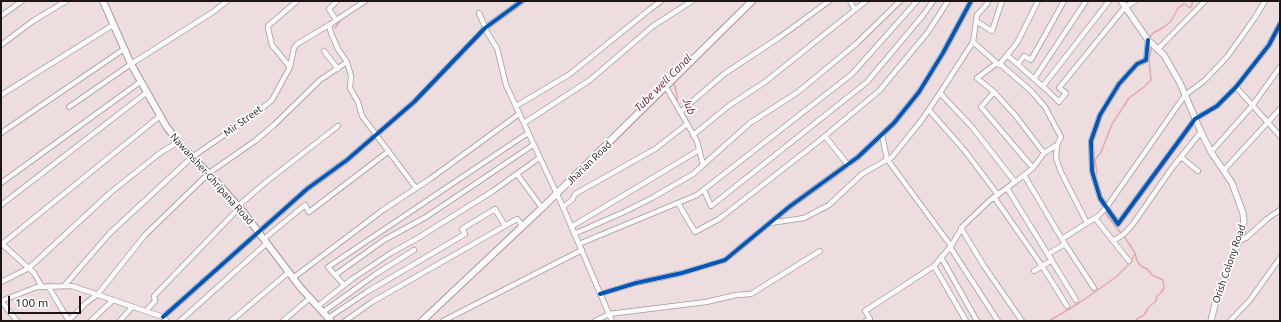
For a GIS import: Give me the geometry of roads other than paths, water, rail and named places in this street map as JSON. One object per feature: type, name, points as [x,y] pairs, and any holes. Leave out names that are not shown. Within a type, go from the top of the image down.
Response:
[{"type":"main road","name":"Nawansher-Ghripana Road","points":[[103,1],[140,82],[160,116],[178,142],[238,207],[266,241],[293,278],[330,319]]},
{"type":"main road","name":"Jharian Road","points":[[422,321],[542,208],[752,1]]},
{"type":"street","points":[[1,16],[22,1]]},
{"type":"street","points":[[1,45],[66,1]]},
{"type":"street","points":[[69,107],[131,64],[213,12],[227,1]]},
{"type":"street","points":[[290,67],[272,45],[268,26],[297,1]]},
{"type":"street","points":[[336,20],[329,7],[338,1]]},
{"type":"street","name":"Mir Street","points":[[64,286],[110,234],[192,157],[255,114],[272,100],[290,67],[294,48],[297,44],[329,25],[364,1]]},
{"type":"street","points":[[162,317],[307,189],[347,160],[414,102],[485,28],[522,1]]},
{"type":"street","points":[[516,106],[570,74],[662,1]]},
{"type":"street","points":[[524,123],[590,80],[653,26],[692,1]]},
{"type":"street","points":[[680,112],[724,74],[780,37],[829,1]]},
{"type":"street","points":[[850,1],[856,10]]},
{"type":"street","points":[[693,135],[730,105],[765,82],[866,1]]},
{"type":"street","points":[[574,234],[652,198],[693,174],[750,123],[804,88],[856,44],[900,1]]},
{"type":"street","points":[[579,244],[697,196],[852,74],[917,1]]},
{"type":"street","points":[[704,190],[712,206],[867,82],[924,14],[933,1]]},
{"type":"street","points":[[678,203],[695,232],[718,219],[825,136],[879,91],[928,32],[948,1]]},
{"type":"street","points":[[600,294],[636,283],[682,273],[725,260],[789,207],[848,165],[894,123],[922,87],[943,53],[971,1]]},
{"type":"street","points":[[769,223],[804,218],[829,205],[862,174],[892,157],[929,110],[973,42],[977,15],[988,4],[988,1]]},
{"type":"street","points":[[976,20],[992,31],[1002,1]]},
{"type":"street","points":[[1038,1],[1017,43],[998,64],[977,78],[994,92],[1015,115],[1044,153]]},
{"type":"street","points":[[1018,64],[1024,56],[1031,60],[1064,1]]},
{"type":"street","points":[[1034,79],[1086,1]]},
{"type":"street","points":[[1043,86],[1109,1]]},
{"type":"street","name":"Orish Colony Road","points":[[1121,1],[1148,40],[1164,55],[1185,95],[1211,152],[1232,183],[1243,213],[1244,222],[1215,304],[1211,321]]},
{"type":"street","points":[[1007,55],[1059,102],[1066,93],[1059,88],[1125,7],[1135,1]]},
{"type":"street","points":[[1196,1],[1201,6]]},
{"type":"street","points":[[1156,49],[1205,1]]},
{"type":"street","points":[[1062,239],[1105,210],[1185,95],[1204,80],[1227,57],[1265,1]]},
{"type":"street","points":[[478,13],[497,48],[506,85],[572,227],[612,321]]},
{"type":"street","points":[[1148,40],[1146,60],[1137,64],[1119,84],[1100,115],[1090,141],[1092,171],[1100,198],[1105,210],[1118,224],[1195,118],[1217,106],[1236,87],[1269,45],[1280,24]]},
{"type":"street","points":[[1,95],[113,25]]},
{"type":"street","points":[[329,25],[338,49],[347,62],[351,76],[350,88],[358,102],[362,116],[416,188]]},
{"type":"street","points":[[973,42],[1031,91],[1044,107],[1061,137],[1057,145],[1056,158],[1061,172],[1086,223]]},
{"type":"street","points":[[1,133],[124,49]]},
{"type":"street","points":[[324,51],[338,69]]},
{"type":"street","points":[[48,286],[68,321],[86,303],[98,294],[145,235],[209,174],[255,141],[274,125],[320,80],[347,62]]},
{"type":"street","points":[[1211,152],[1252,106],[1280,67]]},
{"type":"street","points":[[1,184],[140,82]]},
{"type":"street","points":[[666,87],[697,141],[703,165]]},
{"type":"street","points":[[1236,87],[1280,136]]},
{"type":"street","points":[[994,92],[981,107],[1033,168]]},
{"type":"street","points":[[1,205],[146,93]]},
{"type":"street","points":[[940,94],[972,127],[1015,182]]},
{"type":"street","points":[[1224,170],[1280,109]]},
{"type":"street","points":[[929,110],[965,151],[1067,306]]},
{"type":"street","points":[[293,278],[383,210],[519,114]]},
{"type":"street","points":[[42,287],[34,273],[2,243],[160,116]]},
{"type":"street","points":[[563,208],[572,200],[575,194],[655,149],[687,124]]},
{"type":"street","points":[[146,312],[155,301],[154,296],[238,207],[266,182],[338,126]]},
{"type":"street","points":[[1113,241],[1124,234],[1201,132]]},
{"type":"street","points":[[344,285],[328,267],[528,133]]},
{"type":"street","points":[[882,135],[887,159],[950,247],[998,321]]},
{"type":"street","points":[[825,136],[848,165]]},
{"type":"street","points":[[1,282],[29,268],[110,193],[160,152],[178,142]]},
{"type":"street","points":[[335,275],[384,240],[426,217],[533,145]]},
{"type":"street","points":[[869,320],[865,311],[934,266],[950,247],[961,228],[996,196],[1033,168],[1044,153],[1057,145]]},
{"type":"street","points":[[572,227],[699,150]]},
{"type":"street","points":[[180,321],[305,205],[309,212],[389,151]]},
{"type":"street","points":[[1181,157],[1198,171]]},
{"type":"street","points":[[318,306],[344,285],[391,253],[418,238],[493,191],[539,158]]},
{"type":"street","points":[[516,174],[542,208]]},
{"type":"street","points":[[1024,175],[1065,244],[1094,288]]},
{"type":"street","points":[[1006,188],[1052,260]]},
{"type":"street","points":[[330,319],[368,292],[465,234],[462,229],[495,209],[505,226]]},
{"type":"street","points":[[1237,242],[1246,238],[1267,219],[1280,210]]},
{"type":"street","points":[[1095,218],[1129,261]]},
{"type":"street","points":[[345,321],[372,302],[517,219],[523,226]]},
{"type":"street","points":[[961,228],[984,266],[1022,321]]},
{"type":"street","points":[[1065,244],[1048,254],[1076,300]]},
{"type":"street","points":[[323,312],[376,274],[414,250]]},
{"type":"street","points":[[443,321],[582,250]]},
{"type":"street","points":[[595,321],[609,314],[706,302],[736,295],[751,294],[820,251]]},
{"type":"street","points":[[942,257],[977,321]]},
{"type":"street","points":[[1230,321],[1250,300],[1280,258]]},
{"type":"street","points":[[1034,271],[1052,260]]},
{"type":"street","points":[[934,266],[966,321]]},
{"type":"street","points":[[231,321],[289,272]]},
{"type":"street","points":[[17,321],[1,301],[37,287],[72,286],[162,317],[167,321]]},
{"type":"street","points":[[283,321],[310,298]]},
{"type":"street","points":[[90,321],[113,300]]},
{"type":"street","points":[[120,321],[132,307]]},
{"type":"waterway","name":"Tube well Canal","points":[[580,176],[757,1]]},
{"type":"waterway","points":[[1150,39],[1153,33],[1171,21],[1178,8],[1184,4],[1190,8],[1192,1]]},
{"type":"waterway","points":[[335,28],[342,18]]},
{"type":"waterway","points":[[1095,176],[1097,172],[1095,160],[1101,152],[1112,124],[1129,98],[1151,80],[1149,59],[1152,46]]},
{"type":"waterway","name":"Jub","points":[[674,83],[677,102]]},
{"type":"waterway","points":[[1105,211],[1126,239],[1141,266],[1147,269],[1152,275],[1163,280],[1164,288],[1157,296],[1156,301],[1149,307],[1144,315],[1136,321]]},
{"type":"waterway","points":[[1049,321],[1079,303],[1116,277],[1130,263],[1135,254]]}]
